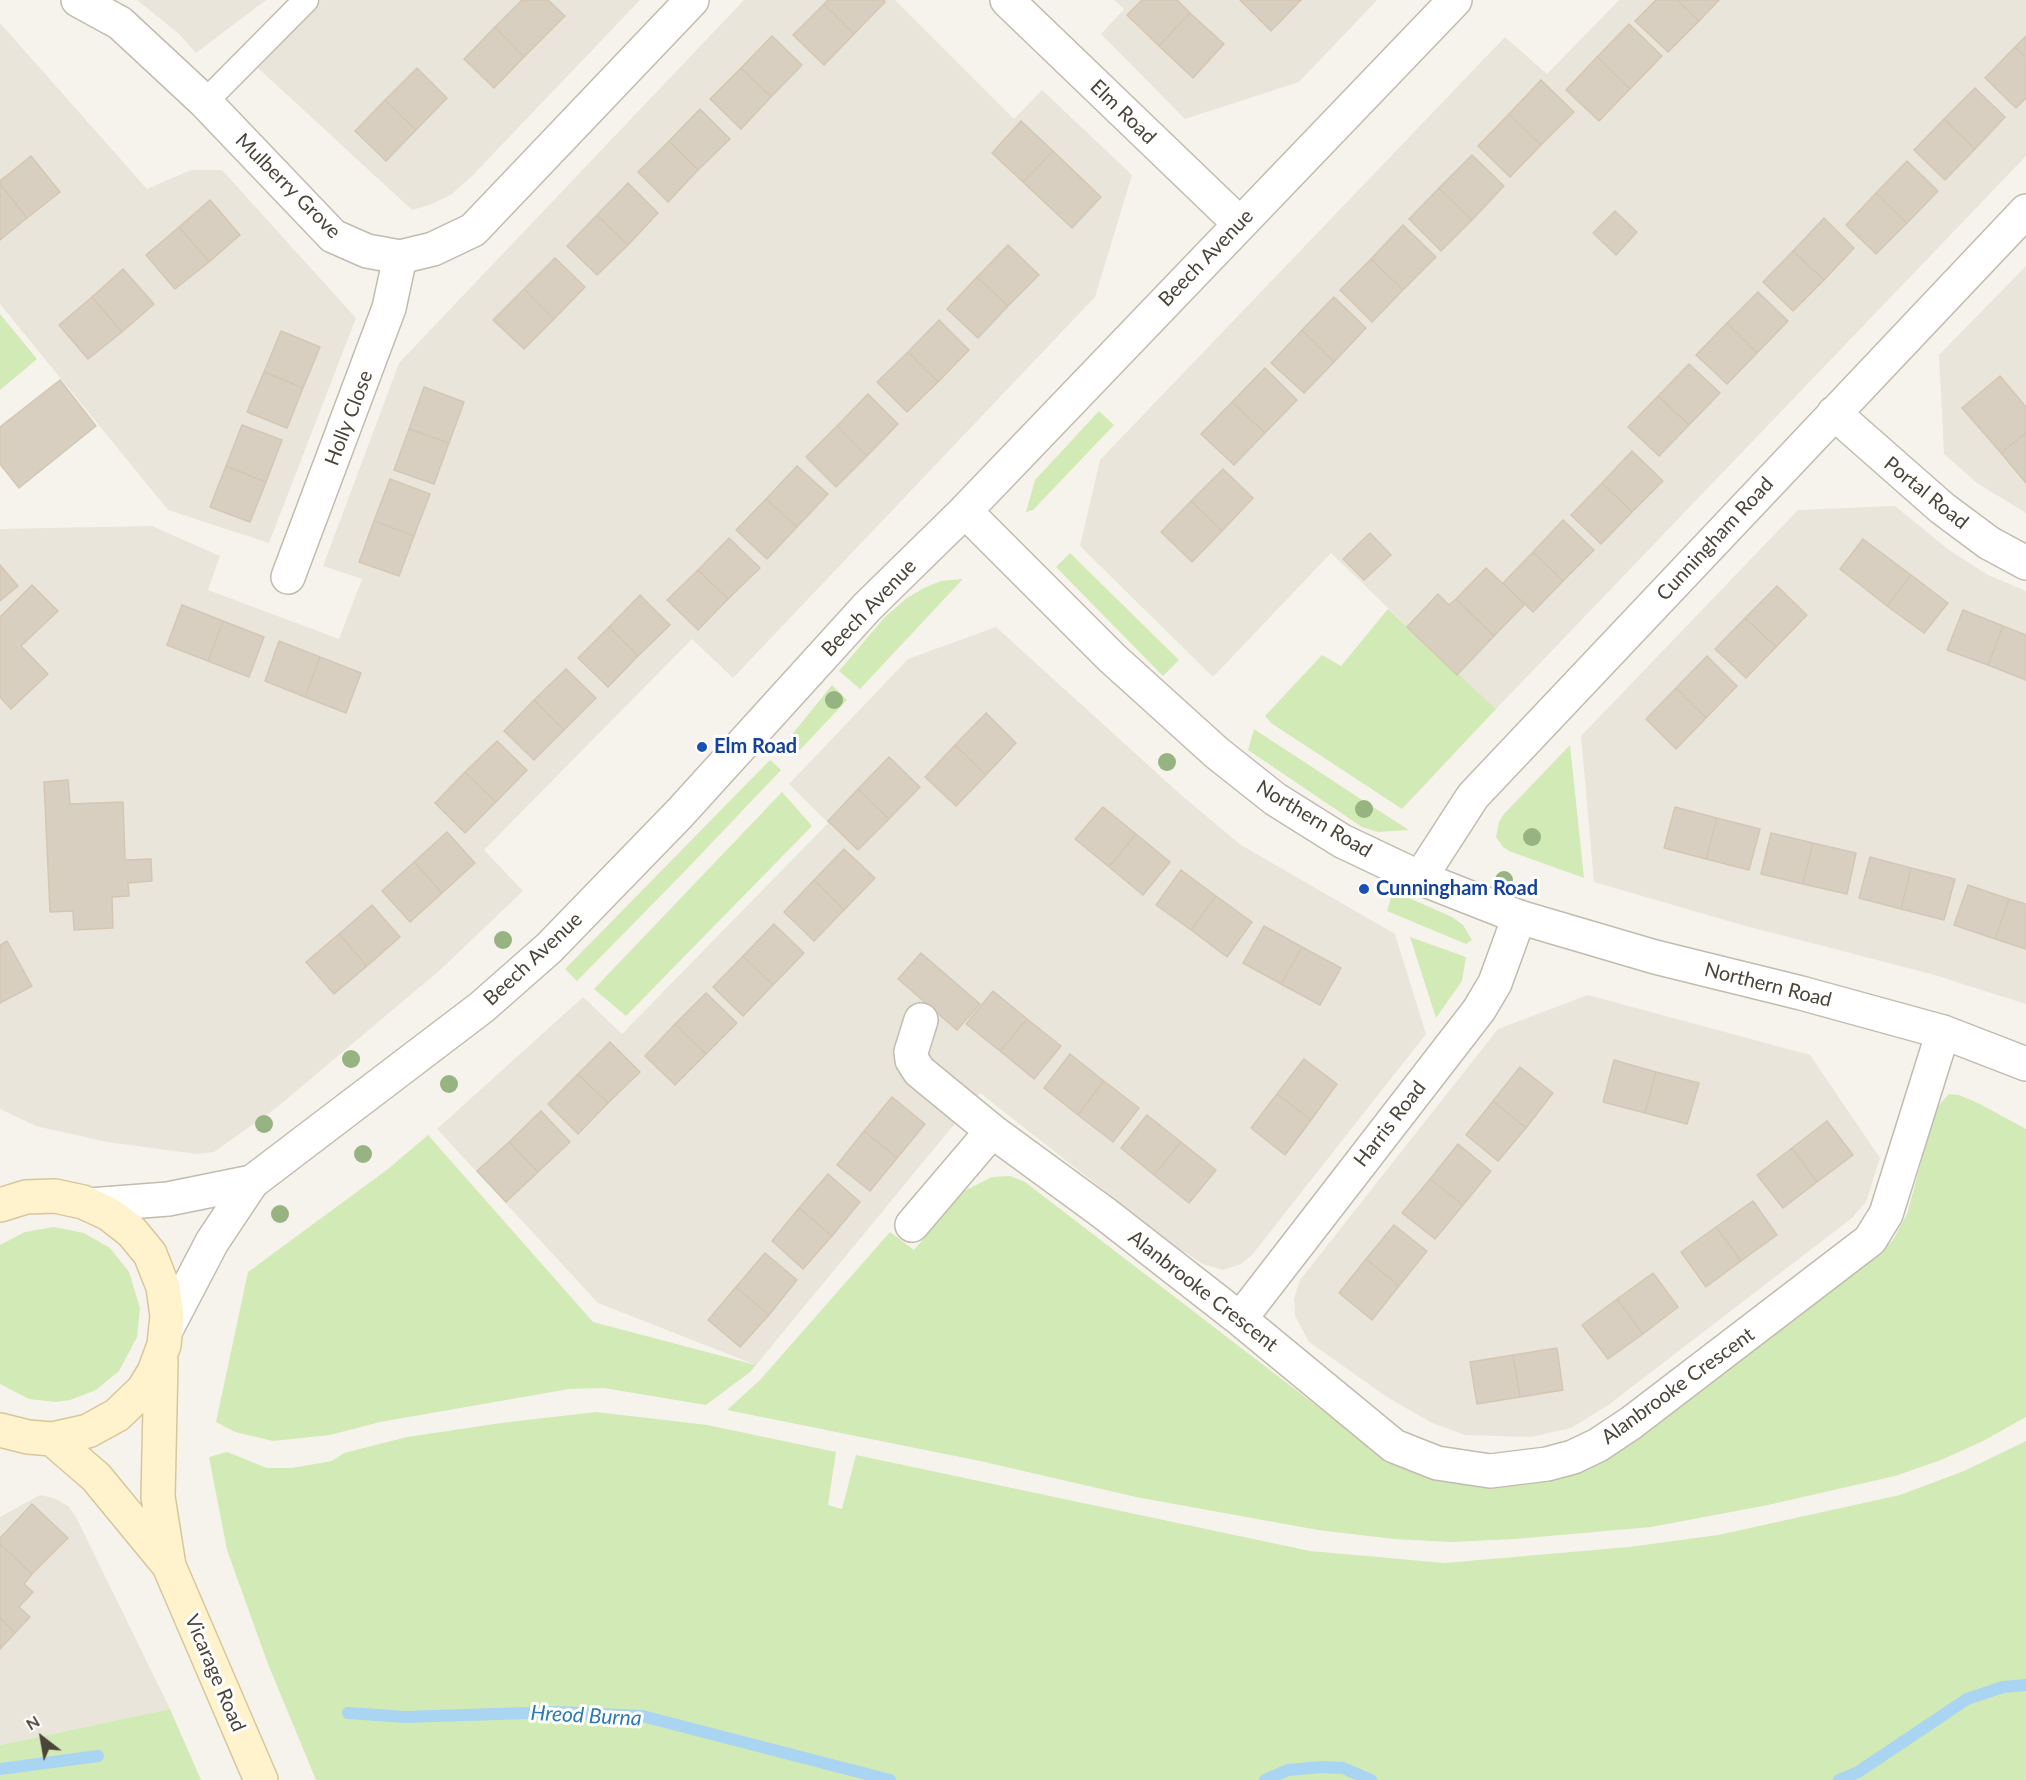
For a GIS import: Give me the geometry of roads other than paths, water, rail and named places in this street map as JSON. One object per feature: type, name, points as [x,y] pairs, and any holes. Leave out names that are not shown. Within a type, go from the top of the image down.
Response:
[{"type":"main road","name":"Vicarage Road","points":[[6,1197],[55,1196],[90,1205],[121,1222],[150,1254],[164,1287],[158,1497],[169,1566],[261,1780]]},
{"type":"main road","points":[[0,1430],[28,1437],[52,1439],[88,1431],[123,1411],[143,1390],[154,1372],[164,1341]]},
{"type":"main road","name":"Vicarage Road","points":[[52,1439],[96,1478],[169,1566]]},
{"type":"street","name":"Mulberry Grove","points":[[78,0],[120,23],[205,102],[333,236],[367,251],[400,257],[433,249],[473,230],[692,0]]},
{"type":"street","name":"Elm Road","points":[[1007,0],[1239,223]]},
{"type":"street","name":"Beech Avenue","points":[[164,1341],[212,1242],[252,1182],[482,1007],[549,948],[680,813],[867,607],[965,511],[1455,0]]},
{"type":"street","name":"Cunningham Road","points":[[1420,878],[1473,796],[2026,211]]},
{"type":"street","name":"Holly Close","points":[[288,577],[390,308],[400,257]]},
{"type":"street","name":"Portal Road","points":[[1834,413],[1942,508],[1989,543],[2026,563]]},
{"type":"street","name":"Northern Road","points":[[965,511],[1112,658],[1245,776],[1342,841],[1420,878],[1519,917],[1655,957],[1801,993],[1943,1032],[2026,1064]]},
{"type":"street","name":"Harris Road","points":[[1240,1319],[1479,1010],[1495,983],[1519,917]]},
{"type":"street","name":"Alanbrooke Crescent","points":[[921,1020],[910,1052],[912,1060],[920,1071],[992,1131],[1104,1213],[1240,1319],[1394,1446],[1437,1463],[1490,1471],[1547,1464],[1573,1457],[1598,1445],[1631,1423],[1870,1240],[1886,1214],[1943,1032]]},
{"type":"street","points":[[912,1225],[992,1131]]},
{"type":"street","name":"Beech Avenue","points":[[90,1205],[168,1199],[252,1182]]},
{"type":"lane","points":[[205,102],[306,0]]},
{"type":"waterway","name":"Hreod Burna","points":[[1839,1780],[1858,1772],[1967,1699],[2003,1687],[2026,1685]]},
{"type":"waterway","name":"Hreod Burna","points":[[348,1713],[405,1717],[558,1712],[642,1716],[890,1780]]},
{"type":"waterway","name":"Hreod Burna","points":[[0,1769],[98,1756]]},
{"type":"waterway","name":"Hreod Burna","points":[[1265,1780],[1288,1770],[1321,1767],[1343,1768],[1371,1780]]},
{"type":"place","name":"Elm Road","points":[[702,747]]},
{"type":"place","name":"Cunningham Road","points":[[1364,889]]}]
